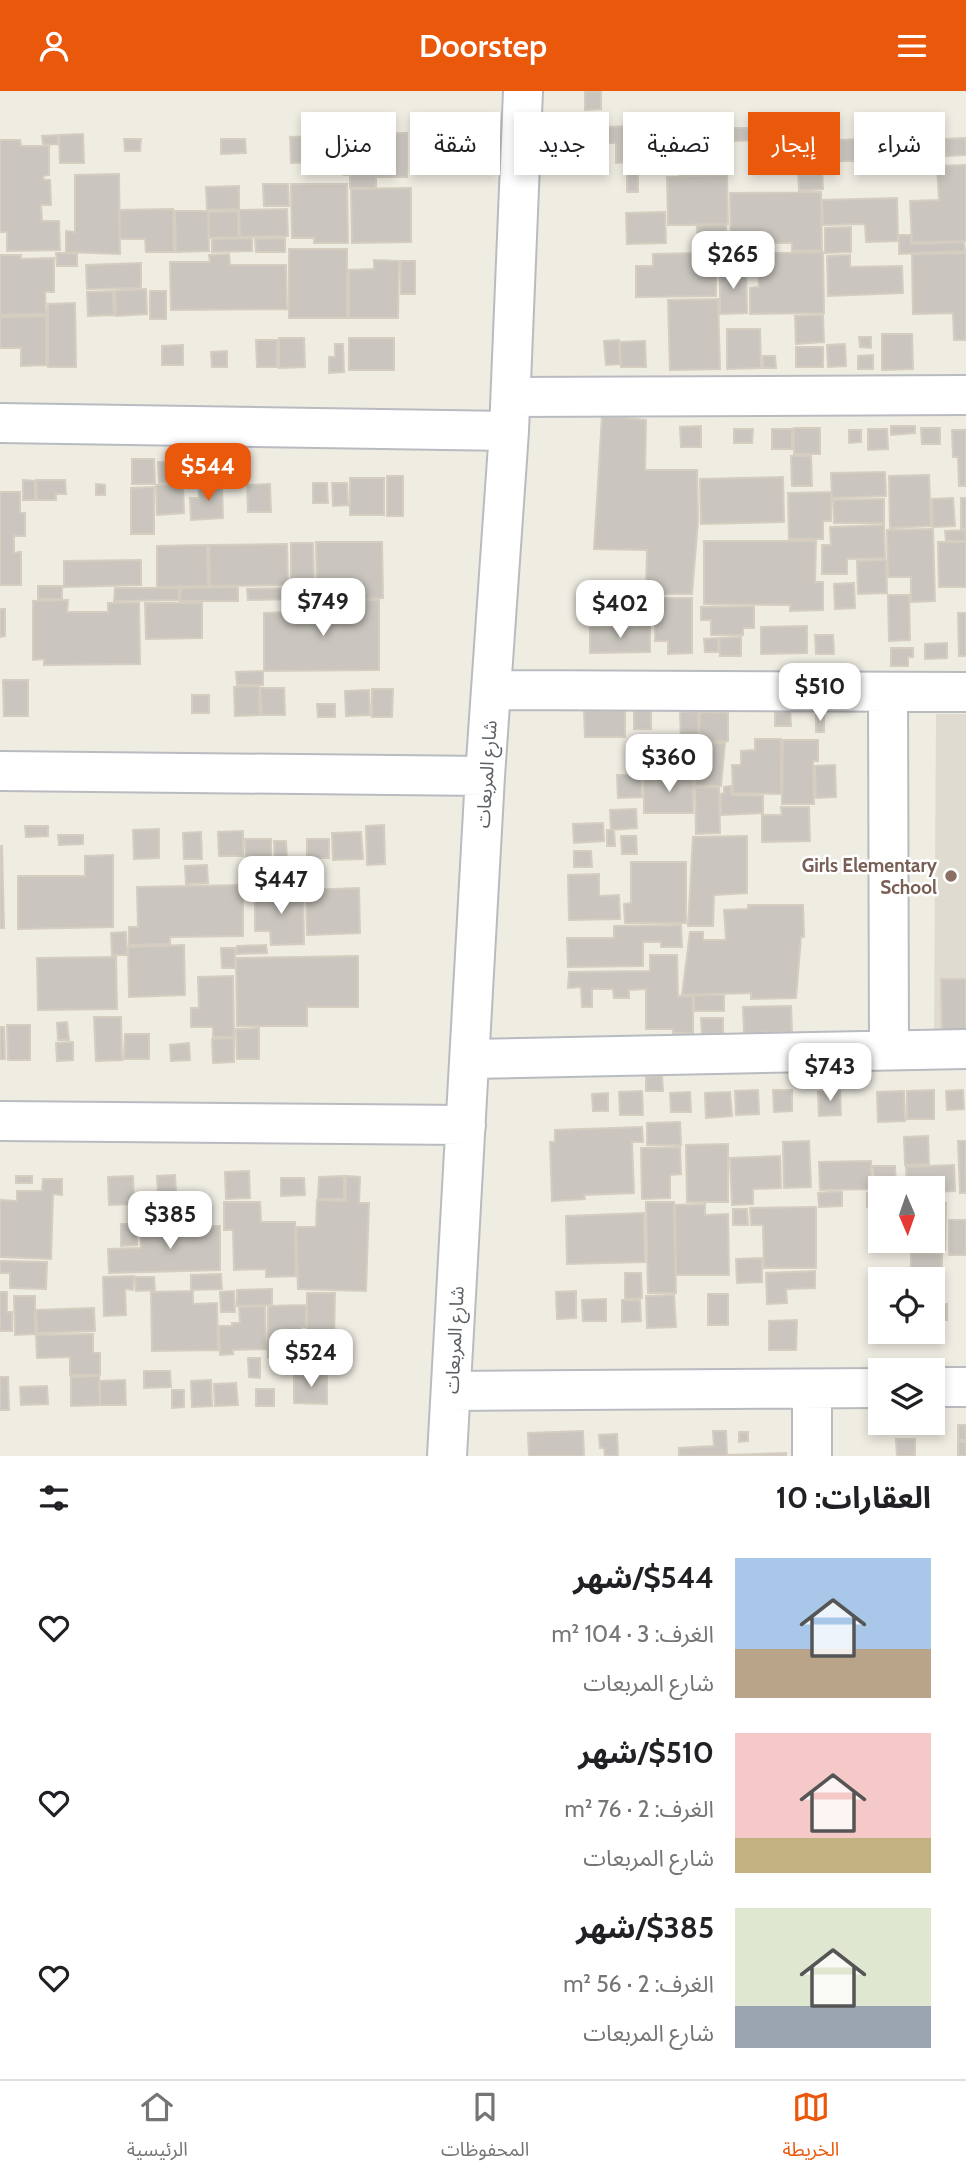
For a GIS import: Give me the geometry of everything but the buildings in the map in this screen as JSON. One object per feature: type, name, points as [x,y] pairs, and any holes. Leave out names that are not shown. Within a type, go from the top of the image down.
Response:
[{"type":"street","name":"شارع المربعات","points":[[447,1456],[485,776],[510,414],[523,91]]},
{"type":"street","points":[[0,423],[510,414],[966,395]]},
{"type":"street","points":[[492,690],[966,692]]},
{"type":"street","points":[[888,692],[889,1050]]},
{"type":"street","points":[[0,771],[485,776]]},
{"type":"street","points":[[470,1059],[966,1049]]},
{"type":"street","points":[[0,1121],[466,1125]]},
{"type":"street","points":[[945,1387],[966,1387]]},
{"type":"street","points":[[812,1388],[813,1456]]},
{"type":"street","points":[[451,1391],[868,1388]]},
{"type":"shaded area","name":"Girls Elementary School","points":[[936,714],[966,714],[966,1038],[934,1038]]},
{"type":"place","name":"Girls Elementary School","points":[[951,876]]}]
